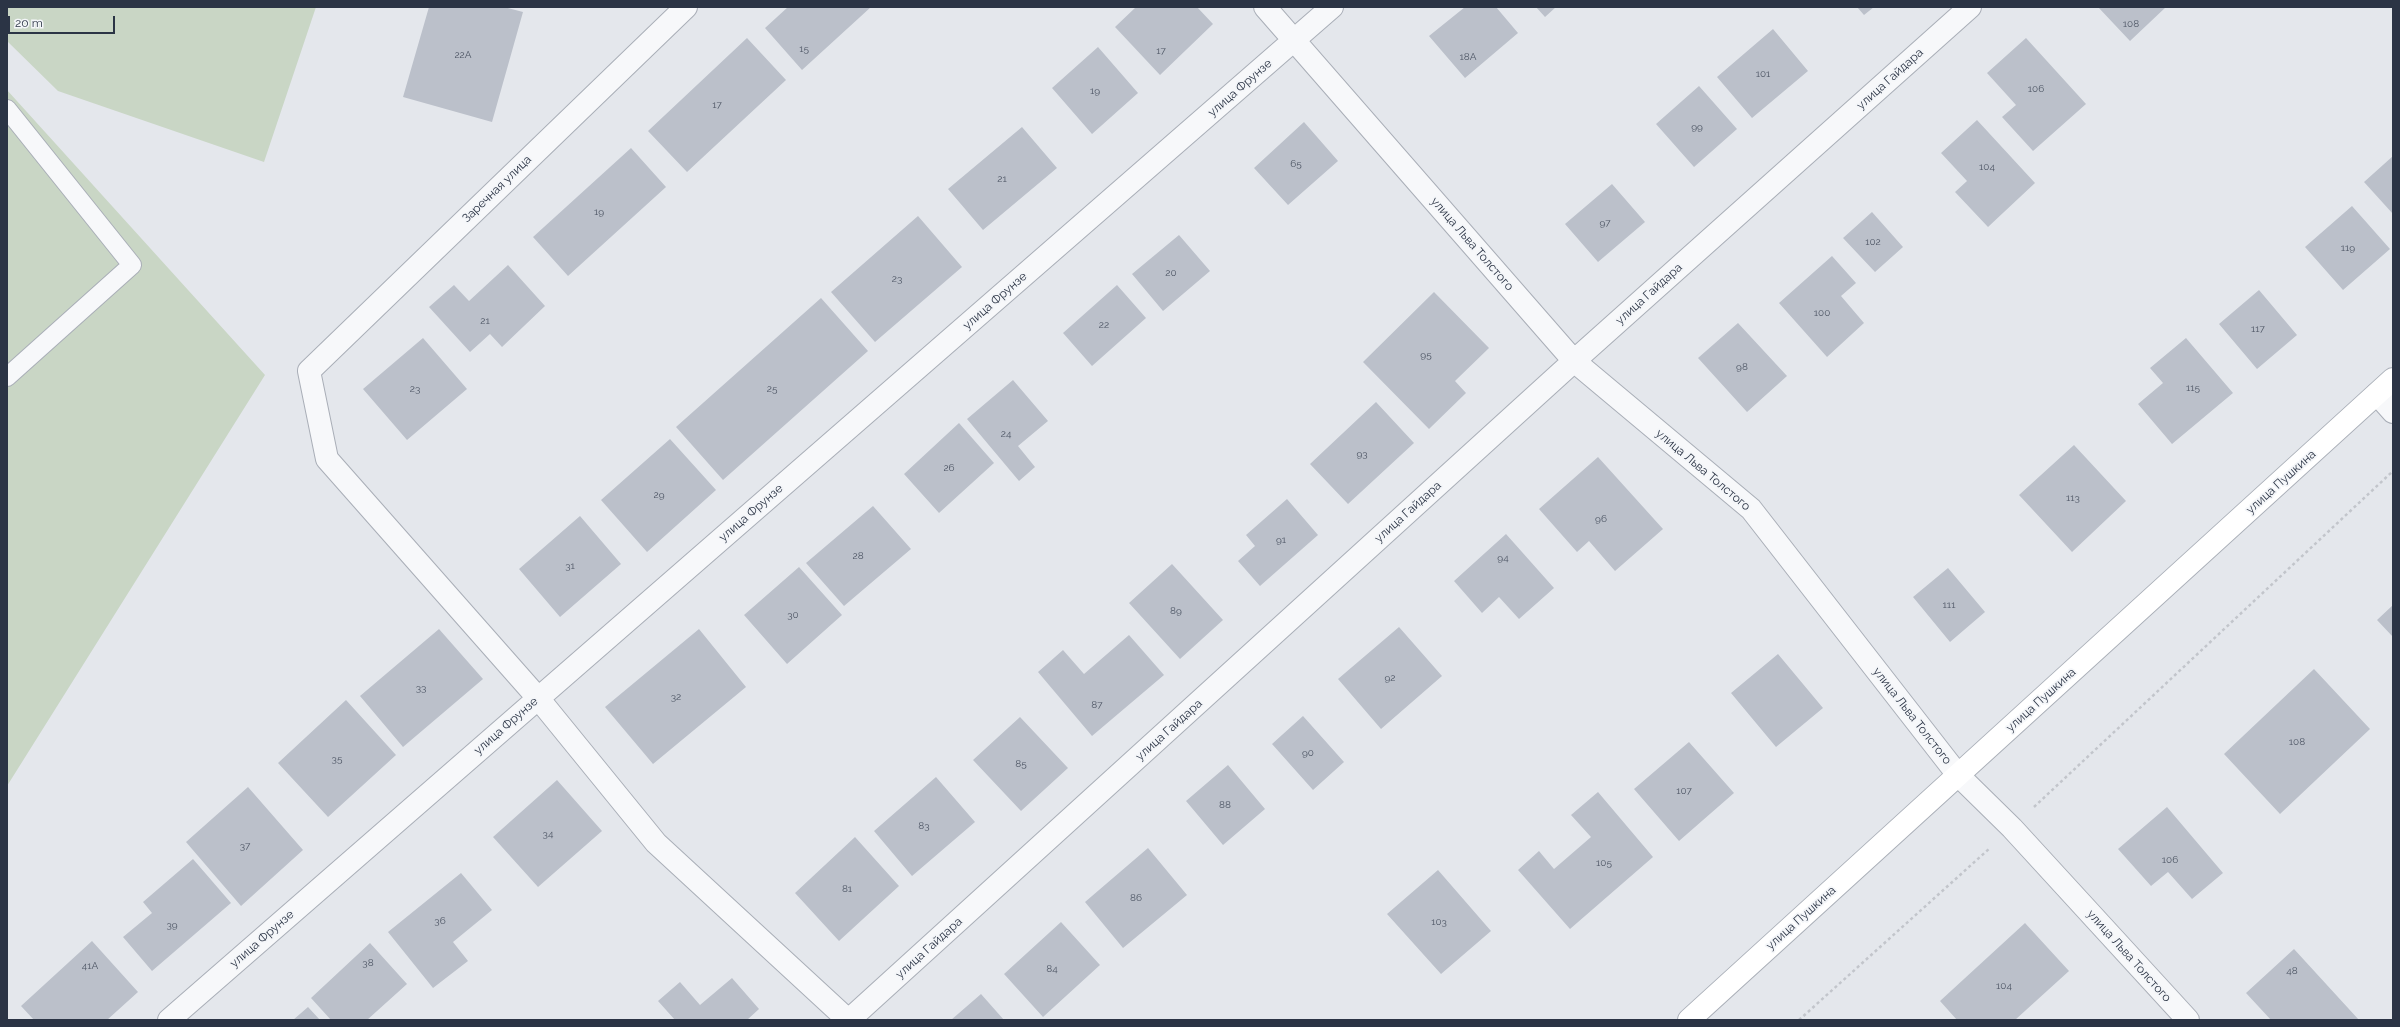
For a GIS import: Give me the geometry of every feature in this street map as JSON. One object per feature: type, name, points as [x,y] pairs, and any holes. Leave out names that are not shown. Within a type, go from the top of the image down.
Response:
[{"type":"street","name":"Заречная улица","points":[[538,698],[327,459],[309,371],[686,7]]},
{"type":"street","name":"улица Льва Толстого","points":[[1265,7],[1574,361],[1751,509],[1958,775],[2012,828],[2188,1020]]},
{"type":"street","name":"улица Фрунзе","points":[[169,1020],[1332,7]]},
{"type":"street","name":"улица Гайдара","points":[[849,1020],[1574,361],[1970,7]]},
{"type":"street","name":"улица Пушкина","points":[[1688,1020],[2393,380]]},
{"type":"street","points":[[2377,394],[2393,412]]},
{"type":"street","points":[[538,698],[656,843],[849,1020]]},
{"type":"lane","points":[[7,109],[132,265],[7,377]]},
{"type":"path","points":[[1800,1020],[2012,828],[2393,471]]},
{"type":"green space","points":[[7,7],[316,7],[264,162],[58,91],[7,41]]},
{"type":"green space","points":[[7,90],[265,375],[7,786]]},
{"type":"building","points":[[429,7],[504,7],[523,12],[492,122],[403,97]]},
{"type":"building","points":[[788,7],[871,7],[802,70],[765,28]]},
{"type":"building","points":[[1136,7],[1197,7],[1213,24],[1160,75],[1115,27]]},
{"type":"building","points":[[1465,7],[1496,7],[1518,33],[1465,78],[1429,36]]},
{"type":"building","points":[[1536,7],[1556,7],[1545,17]]},
{"type":"building","points":[[1857,7],[1874,7],[1864,15]]},
{"type":"building","points":[[2098,7],[2166,7],[2130,41]]},
{"type":"building","points":[[1773,29],[1808,71],[1752,118],[1717,77]]},
{"type":"building","points":[[747,38],[786,80],[687,172],[648,131]]},
{"type":"building","points":[[2026,38],[2086,104],[2033,151],[2002,117],[2016,105],[1987,73]]},
{"type":"building","points":[[1098,47],[1138,93],[1092,134],[1052,88]]},
{"type":"building","points":[[1699,86],[1737,129],[1694,167],[1656,124]]},
{"type":"building","points":[[1977,120],[2035,183],[1988,227],[1955,192],[1967,181],[1941,153]]},
{"type":"building","points":[[1304,122],[1338,161],[1288,205],[1254,168]]},
{"type":"building","points":[[1022,127],[1057,168],[983,230],[948,189]]},
{"type":"building","points":[[631,148],[666,187],[568,276],[533,237]]},
{"type":"building","points":[[2393,156],[2393,214],[2364,182]]},
{"type":"building","points":[[1612,184],[1645,222],[1598,262],[1565,224]]},
{"type":"building","points":[[2352,206],[2390,249],[2343,290],[2305,247]]},
{"type":"building","points":[[1872,212],[1903,247],[1875,272],[1843,238]]},
{"type":"building","points":[[918,216],[962,267],[875,342],[831,292]]},
{"type":"building","points":[[1179,235],[1210,271],[1163,311],[1132,274]]},
{"type":"building","points":[[1832,256],[1856,283],[1841,296],[1864,323],[1827,357],[1779,303]]},
{"type":"building","points":[[508,265],[545,306],[502,347],[490,334],[470,352],[429,307],[454,285],[469,301]]},
{"type":"building","points":[[1117,285],[1146,318],[1092,366],[1063,333]]},
{"type":"building","points":[[2259,290],[2297,335],[2257,369],[2219,324]]},
{"type":"building","points":[[1434,292],[1489,348],[1455,381],[1466,393],[1429,429],[1363,362]]},
{"type":"building","points":[[821,298],[868,351],[723,480],[676,427]]},
{"type":"building","points":[[1738,323],[1787,376],[1747,412],[1698,358]]},
{"type":"building","points":[[423,338],[467,389],[407,440],[363,389]]},
{"type":"building","points":[[2186,338],[2233,393],[2172,444],[2138,404],[2163,383],[2150,368]]},
{"type":"building","points":[[1013,380],[1048,421],[1018,446],[1035,467],[1019,481],[967,419]]},
{"type":"building","points":[[1376,402],[1414,443],[1348,504],[1310,464]]},
{"type":"building","points":[[959,423],[994,463],[939,513],[904,474]]},
{"type":"building","points":[[670,439],[716,490],[647,552],[601,500]]},
{"type":"building","points":[[2074,445],[2126,501],[2072,552],[2019,495]]},
{"type":"building","points":[[1598,457],[1663,529],[1615,571],[1589,541],[1577,552],[1539,509]]},
{"type":"building","points":[[1287,499],[1318,535],[1260,586],[1238,561],[1255,546],[1246,535]]},
{"type":"building","points":[[873,506],[911,549],[844,606],[806,563]]},
{"type":"building","points":[[580,516],[621,564],[560,617],[519,569]]},
{"type":"building","points":[[1506,534],[1554,588],[1519,619],[1499,597],[1482,613],[1454,581]]},
{"type":"building","points":[[1172,564],[1223,620],[1180,659],[1129,603]]},
{"type":"building","points":[[799,567],[842,615],[787,664],[744,615]]},
{"type":"building","points":[[1948,568],[1985,612],[1950,642],[1913,597]]},
{"type":"building","points":[[2393,605],[2393,637],[2377,620]]},
{"type":"building","points":[[1399,627],[1442,676],[1381,729],[1338,679]]},
{"type":"building","points":[[439,629],[483,679],[403,747],[360,696]]},
{"type":"building","points":[[699,629],[746,687],[653,764],[605,707]]},
{"type":"building","points":[[1129,635],[1164,675],[1092,736],[1038,672],[1063,650],[1084,674]]},
{"type":"building","points":[[1778,654],[1823,708],[1776,747],[1731,693]]},
{"type":"building","points":[[2314,669],[2370,729],[2280,814],[2224,754]]},
{"type":"building","points":[[346,700],[396,755],[328,817],[278,763]]},
{"type":"building","points":[[1303,716],[1344,762],[1313,790],[1272,744]]},
{"type":"building","points":[[1020,717],[1068,768],[1021,811],[973,760]]},
{"type":"building","points":[[1689,742],[1734,793],[1679,841],[1634,789]]},
{"type":"building","points":[[1228,765],[1265,809],[1223,845],[1186,801]]},
{"type":"building","points":[[936,777],[975,822],[912,876],[874,831]]},
{"type":"building","points":[[557,780],[602,831],[538,887],[493,837]]},
{"type":"building","points":[[248,787],[303,850],[241,906],[186,842]]},
{"type":"building","points":[[1598,792],[1653,857],[1570,929],[1518,870],[1539,851],[1554,869],[1591,837],[1571,815]]},
{"type":"building","points":[[2167,807],[2223,873],[2192,899],[2168,872],[2151,886],[2118,849]]},
{"type":"building","points":[[855,837],[899,886],[839,941],[795,893]]},
{"type":"building","points":[[1148,848],[1187,895],[1123,948],[1085,902]]},
{"type":"building","points":[[193,859],[231,903],[152,971],[123,937],[152,913],[143,902]]},
{"type":"building","points":[[1438,870],[1491,931],[1441,974],[1387,914]]},
{"type":"building","points":[[461,873],[492,910],[453,942],[468,961],[433,988],[388,932]]},
{"type":"building","points":[[1061,922],[1100,965],[1043,1017],[1004,974]]},
{"type":"building","points":[[2025,923],[2069,971],[2015,1020],[1957,1020],[1940,1001]]},
{"type":"building","points":[[92,941],[138,992],[107,1020],[34,1020],[21,1006]]},
{"type":"building","points":[[370,943],[407,984],[367,1020],[331,1020],[311,998]]},
{"type":"building","points":[[2294,949],[2359,1020],[2271,1020],[2246,993]]},
{"type":"building","points":[[732,978],[759,1009],[747,1020],[675,1020],[658,1001],[680,982],[700,1005]]},
{"type":"building","points":[[981,994],[1004,1020],[951,1020]]},
{"type":"building","points":[[308,1007],[320,1020],[293,1020]]}]
